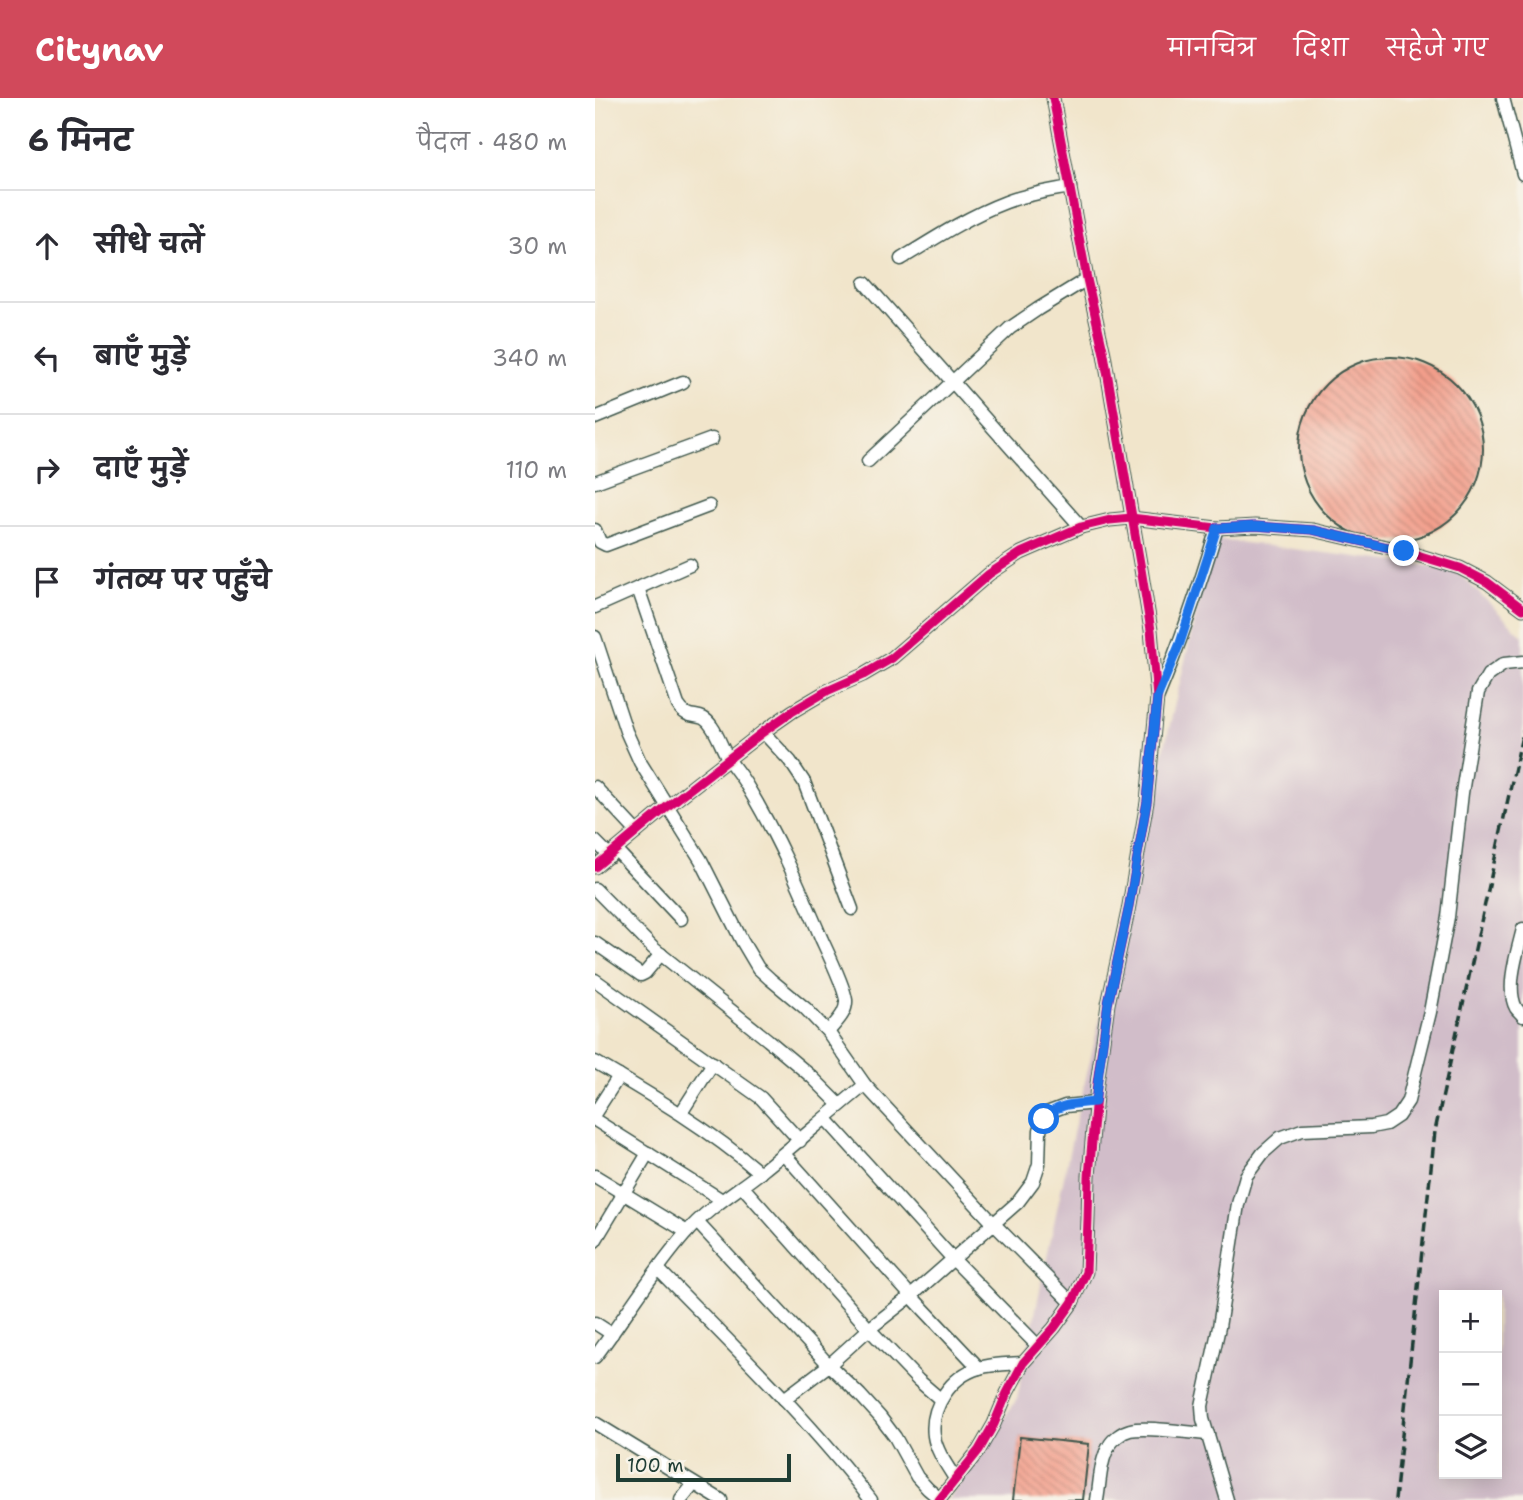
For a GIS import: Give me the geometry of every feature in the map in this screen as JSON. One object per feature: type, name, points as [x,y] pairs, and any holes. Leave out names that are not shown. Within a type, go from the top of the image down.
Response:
[{"type":"street","points":[[697,1222],[880,1417],[895,1437],[917,1477],[939,1500],[979,1450],[1023,1363],[1072,1303],[1086,1272],[1095,1102],[1108,1004],[1147,802],[1157,698],[1151,631],[1104,354],[1053,98]]},
{"type":"street","points":[[1503,98],[1523,174]]},
{"type":"street","points":[[901,259],[986,210],[1032,194],[1070,187]]},
{"type":"street","points":[[868,461],[1010,328],[1087,279]]},
{"type":"street","points":[[865,283],[1081,527]]},
{"type":"street","points":[[595,418],[683,382]]},
{"type":"street","points":[[595,482],[712,439]]},
{"type":"street","points":[[595,530],[600,542],[606,545],[709,506]]},
{"type":"street","points":[[595,867],[728,758],[793,711],[827,691],[863,676],[892,658],[999,567],[1081,527],[1131,518],[1217,528],[1255,526],[1313,530],[1404,551],[1460,568],[1486,582],[1523,608]]},
{"type":"street","points":[[1157,698],[1180,643],[1217,528]]},
{"type":"street","points":[[595,607],[690,565]]},
{"type":"street","points":[[638,588],[678,705],[685,714],[706,720],[711,725],[746,785],[810,912],[846,1003],[845,1011],[828,1032]]},
{"type":"street","points":[[595,637],[626,731],[640,762],[701,860],[758,968],[805,1008],[828,1032],[865,1085],[994,1224],[1072,1303]]},
{"type":"street","points":[[1227,1500],[1203,1419],[1202,1406],[1219,1327],[1238,1204],[1246,1176],[1263,1153],[1280,1138],[1302,1130],[1386,1124],[1398,1116],[1408,1101],[1430,1012],[1446,929],[1462,793],[1478,692],[1487,675],[1504,664],[1523,662]]},
{"type":"street","points":[[763,732],[790,761],[804,782],[852,909]]},
{"type":"street","points":[[595,787],[638,832]]},
{"type":"street","points":[[595,841],[613,853],[681,919]]},
{"type":"street","points":[[595,889],[661,954],[812,1077],[840,1105]]},
{"type":"street","points":[[1523,929],[1511,990],[1515,1006],[1523,1016]]},
{"type":"street","points":[[595,943],[641,975],[661,954]]},
{"type":"street","points":[[595,980],[761,1098],[800,1141]]},
{"type":"street","points":[[595,1062],[681,1113],[760,1173]]},
{"type":"street","points":[[681,1113],[713,1063]]},
{"type":"street","points":[[595,1113],[619,1076]]},
{"type":"street","points":[[595,1357],[687,1232],[722,1200],[743,1187],[865,1085]]},
{"type":"street","points":[[785,1399],[911,1296],[1017,1202],[1033,1182],[1039,1164],[1040,1130],[1049,1112],[1065,1106],[1095,1102]]},
{"type":"street","points":[[826,1119],[953,1259],[1038,1346]]},
{"type":"street","points":[[595,1120],[722,1200]]},
{"type":"street","points":[[595,1241],[648,1153]]},
{"type":"street","points":[[784,1154],[979,1368]]},
{"type":"street","points":[[595,1176],[687,1232]]},
{"type":"street","points":[[743,1187],[869,1329],[940,1399]]},
{"type":"street","points":[[658,1269],[785,1399],[871,1500]]},
{"type":"street","points":[[595,1323],[612,1334]]},
{"type":"street","points":[[956,1480],[934,1437],[934,1416],[940,1399],[949,1387],[964,1375],[979,1368],[1023,1363]]},
{"type":"street","points":[[595,1423],[721,1500]]},
{"type":"street","points":[[1097,1500],[1109,1446],[1128,1430],[1207,1434]]},
{"type":"street","points":[[681,1500],[694,1484]]},
{"type":"shaded area","points":[[1214,539],[1454,569],[1523,636],[1523,1500],[948,1500],[1017,1399],[1075,1124]]},
{"type":"building","points":[[1391,357],[1426,364],[1442,372],[1456,384],[1468,398],[1476,414],[1483,449],[1476,484],[1468,500],[1456,514],[1442,526],[1426,534],[1391,541],[1356,534],[1340,526],[1326,514],[1314,500],[1306,484],[1299,449],[1306,414],[1314,398],[1326,384],[1340,372],[1356,364]]},
{"type":"building","points":[[1020,1437],[1089,1444],[1083,1500],[1013,1500]]},
{"type":"railway","points":[[1395,1500],[1435,1131],[1523,731]]},
{"type":"cycle path","points":[[939,1500],[979,1450],[1023,1363],[1072,1303],[1086,1272],[1089,1176],[1097,1084],[1108,1004],[1147,802],[1157,698],[1151,630],[1104,354],[1053,98]]},
{"type":"cycle path","points":[[595,867],[668,806],[793,711],[892,658],[989,574],[1021,553],[1081,527],[1131,518],[1217,528],[1255,526],[1313,530],[1404,551],[1460,568],[1487,582],[1523,609]]},
{"type":"route","points":[[1044,1119],[1049,1112],[1057,1108],[1095,1102],[1108,1004],[1147,802],[1157,698],[1180,643],[1217,528],[1255,526],[1313,530],[1404,551]]}]
